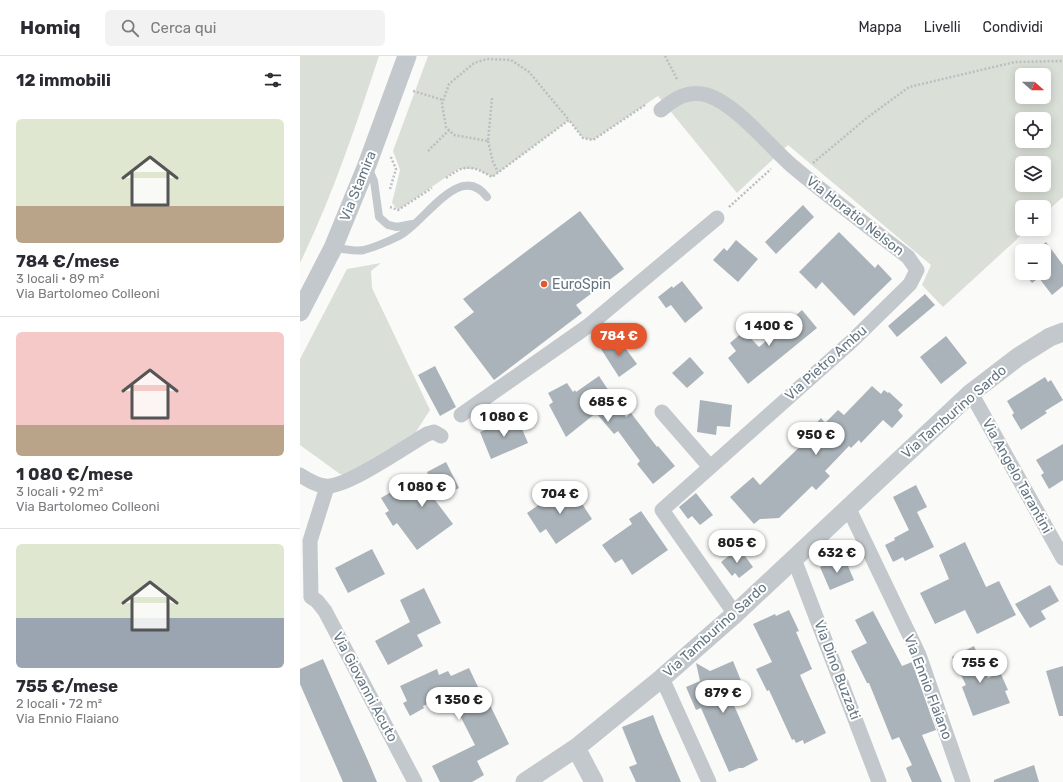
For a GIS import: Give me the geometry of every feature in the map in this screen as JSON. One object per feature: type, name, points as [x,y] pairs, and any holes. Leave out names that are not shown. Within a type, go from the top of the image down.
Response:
[{"type":"street","name":"Via Stamira","points":[[300,312],[333,248],[367,165],[407,56]]},
{"type":"street","name":"Via Horatio Nelson","points":[[686,95],[696,93],[709,96],[729,106],[792,166],[908,257],[917,270]]},
{"type":"street","points":[[661,110],[675,98],[686,95]]},
{"type":"street","points":[[461,415],[588,326],[717,218]]},
{"type":"street","name":"Via Pietro Ambu","points":[[734,614],[662,510],[852,341],[910,284],[917,270]]},
{"type":"street","name":"Via Tamburino Sardo","points":[[525,782],[576,748],[662,678],[794,559],[971,393],[1018,356],[1050,337],[1063,332]]},
{"type":"street","name":"Via Angelo Tarantini","points":[[971,393],[1063,558]]},
{"type":"street","points":[[662,412],[710,467]]},
{"type":"street","points":[[300,475],[315,484],[326,487],[349,480],[427,434],[434,432],[441,436]]},
{"type":"street","points":[[305,599],[310,541],[326,487]]},
{"type":"street","name":"Via Ennio Flaiano","points":[[848,507],[920,655],[963,782]]},
{"type":"street","name":"Via Dino Buzzati","points":[[794,559],[879,782]]},
{"type":"street","name":"Via Giovanni Acuto","points":[[305,599],[317,601],[325,611],[415,782]]},
{"type":"street","points":[[662,678],[709,782]]},
{"type":"street","points":[[576,748],[594,782]]},
{"type":"lane","points":[[367,165],[374,181],[379,217],[388,225],[397,227],[415,224]]},
{"type":"lane","points":[[333,248],[363,250],[400,236],[452,189],[465,184],[482,189],[488,197]]},
{"type":"path","points":[[665,56],[686,95]]},
{"type":"path","points":[[488,141],[454,135],[446,127],[442,104],[449,84],[474,63],[487,59],[511,58],[529,72],[583,138],[594,140],[653,99],[661,110]]},
{"type":"path","points":[[717,218],[760,178],[823,153],[909,88],[1015,62],[1063,61]]},
{"type":"path","points":[[410,90],[443,100]]},
{"type":"path","points":[[492,98],[488,141],[493,162],[498,172]]},
{"type":"path","points":[[440,182],[458,168],[477,169],[492,177],[569,120]]},
{"type":"path","points":[[428,151],[449,130]]},
{"type":"path","points":[[388,194],[396,169],[389,152]]},
{"type":"path","points":[[388,202],[390,207],[398,210],[434,186]]},
{"type":"shaded area","points":[[300,56],[379,56],[333,187],[300,263]]},
{"type":"shaded area","points":[[428,56],[1063,56],[1063,197],[1051,208],[1051,200],[1015,200],[1015,236],[1020,236],[943,307],[922,285],[931,265],[788,145],[737,193],[658,96],[593,140],[583,138],[569,120],[492,177],[477,169],[458,169],[398,210],[392,203],[400,170],[393,151]]},
{"type":"shaded area","points":[[381,263],[371,271],[372,288],[430,410],[412,438],[348,475],[340,474],[300,445],[300,359],[347,269]]},
{"type":"building","points":[[803,205],[814,217],[776,254],[765,242]]},
{"type":"building","name":"EuroSpin","points":[[580,211],[624,269],[576,305],[582,313],[494,380],[454,327],[474,312],[463,299]]},
{"type":"building","points":[[839,232],[875,268],[878,264],[892,279],[854,316],[822,282],[816,289],[799,272]]},
{"type":"building","points":[[736,240],[758,259],[738,282],[713,260],[724,248],[727,251]]},
{"type":"building","points":[[1051,249],[1063,265],[1063,286],[1052,295],[1041,280],[1051,280]]},
{"type":"building","points":[[682,281],[703,308],[685,323],[671,305],[666,308],[658,297],[672,286],[673,288]]},
{"type":"building","points":[[925,294],[935,305],[897,337],[888,326]]},
{"type":"building","points":[[802,310],[817,328],[748,384],[728,358],[736,351],[730,343],[744,331],[759,347]]},
{"type":"building","points":[[946,336],[967,363],[941,384],[920,357]]},
{"type":"building","points":[[618,338],[637,364],[619,377],[601,349]]},
{"type":"building","points":[[690,357],[704,373],[687,388],[672,373]]},
{"type":"building","points":[[435,366],[456,407],[440,416],[418,375]]},
{"type":"building","points":[[599,376],[626,417],[631,413],[657,447],[658,446],[675,466],[653,484],[637,464],[640,461],[618,431],[614,434],[596,413],[566,437],[549,405],[553,402],[548,393],[567,383],[573,392],[575,390],[576,392]]},
{"type":"building","points":[[1045,377],[1048,382],[1051,380],[1063,400],[1045,411],[1047,413],[1021,430],[1012,415],[1014,413],[1007,401]]},
{"type":"building","points":[[872,386],[881,394],[884,390],[888,393],[889,392],[903,405],[898,410],[903,416],[892,428],[883,420],[861,443],[859,440],[851,448],[849,446],[825,471],[830,476],[816,490],[812,486],[779,518],[760,519],[754,524],[730,497],[753,477],[760,485],[811,436],[808,432],[821,418],[825,423],[838,410],[844,415]]},
{"type":"building","points":[[700,400],[732,405],[730,427],[717,426],[716,435],[697,432]]},
{"type":"building","points":[[517,417],[528,443],[491,459],[480,432]]},
{"type":"building","points":[[1063,444],[1063,480],[1049,489],[1041,475],[1044,473],[1036,460]]},
{"type":"building","points":[[446,462],[459,488],[435,500],[453,524],[417,550],[397,523],[393,526],[385,513],[389,511],[381,498],[401,486],[409,499],[433,485],[427,472]]},
{"type":"building","points":[[569,484],[592,519],[556,544],[546,529],[540,533],[527,513]]},
{"type":"building","points":[[916,485],[927,507],[917,512],[934,547],[905,561],[903,557],[893,562],[885,545],[909,530],[893,497]]},
{"type":"building","points":[[696,493],[713,515],[700,525],[692,516],[688,519],[679,507]]},
{"type":"building","points":[[641,511],[668,550],[632,575],[622,559],[615,563],[602,545],[632,524],[629,519]]},
{"type":"building","points":[[965,542],[986,587],[999,581],[1016,615],[977,634],[965,610],[935,624],[920,593],[949,579],[939,555]]},
{"type":"building","points":[[739,548],[753,567],[739,578],[735,573],[732,576],[721,562]]},
{"type":"building","points":[[372,549],[385,574],[348,593],[335,568]]},
{"type":"building","points":[[844,557],[854,580],[830,590],[820,567]]},
{"type":"building","points":[[1050,585],[1059,601],[1041,611],[1046,619],[1030,628],[1015,604]]},
{"type":"building","points":[[424,588],[441,623],[417,635],[423,646],[388,665],[375,641],[410,622],[400,600]]},
{"type":"building","points":[[789,610],[799,631],[796,632],[812,669],[800,675],[826,733],[804,744],[803,740],[796,743],[794,739],[792,740],[769,690],[767,691],[756,669],[772,662],[753,624],[775,614],[776,616]]},
{"type":"building","points":[[873,611],[902,666],[912,662],[936,730],[922,735],[942,782],[912,782],[906,768],[912,765],[899,737],[892,740],[869,683],[867,683],[851,651],[867,643],[855,620]]},
{"type":"building","points":[[974,646],[988,678],[1000,672],[1008,690],[1005,691],[1010,703],[973,716],[962,687],[966,685],[952,657]]},
{"type":"building","points":[[323,659],[377,782],[343,782],[300,684],[300,669]]},
{"type":"building","points":[[733,661],[744,688],[729,694],[758,760],[743,768],[729,772],[701,708],[696,710],[686,687],[700,681],[696,663],[710,671]]},
{"type":"building","points":[[1063,666],[1063,716],[1059,716],[1046,671]]},
{"type":"building","points":[[469,668],[487,706],[490,705],[509,744],[477,761],[484,775],[472,782],[440,782],[432,766],[475,745],[449,694],[423,706],[424,708],[410,716],[403,703],[407,701],[400,686],[437,669],[439,675],[448,671],[451,676]]},
{"type":"building","points":[[653,715],[681,782],[636,782],[629,767],[637,764],[622,727]]},
{"type":"building","points":[[1034,765],[1039,782],[994,782],[994,780]]},
{"type":"place","name":"EuroSpin","points":[[544,284]]}]
